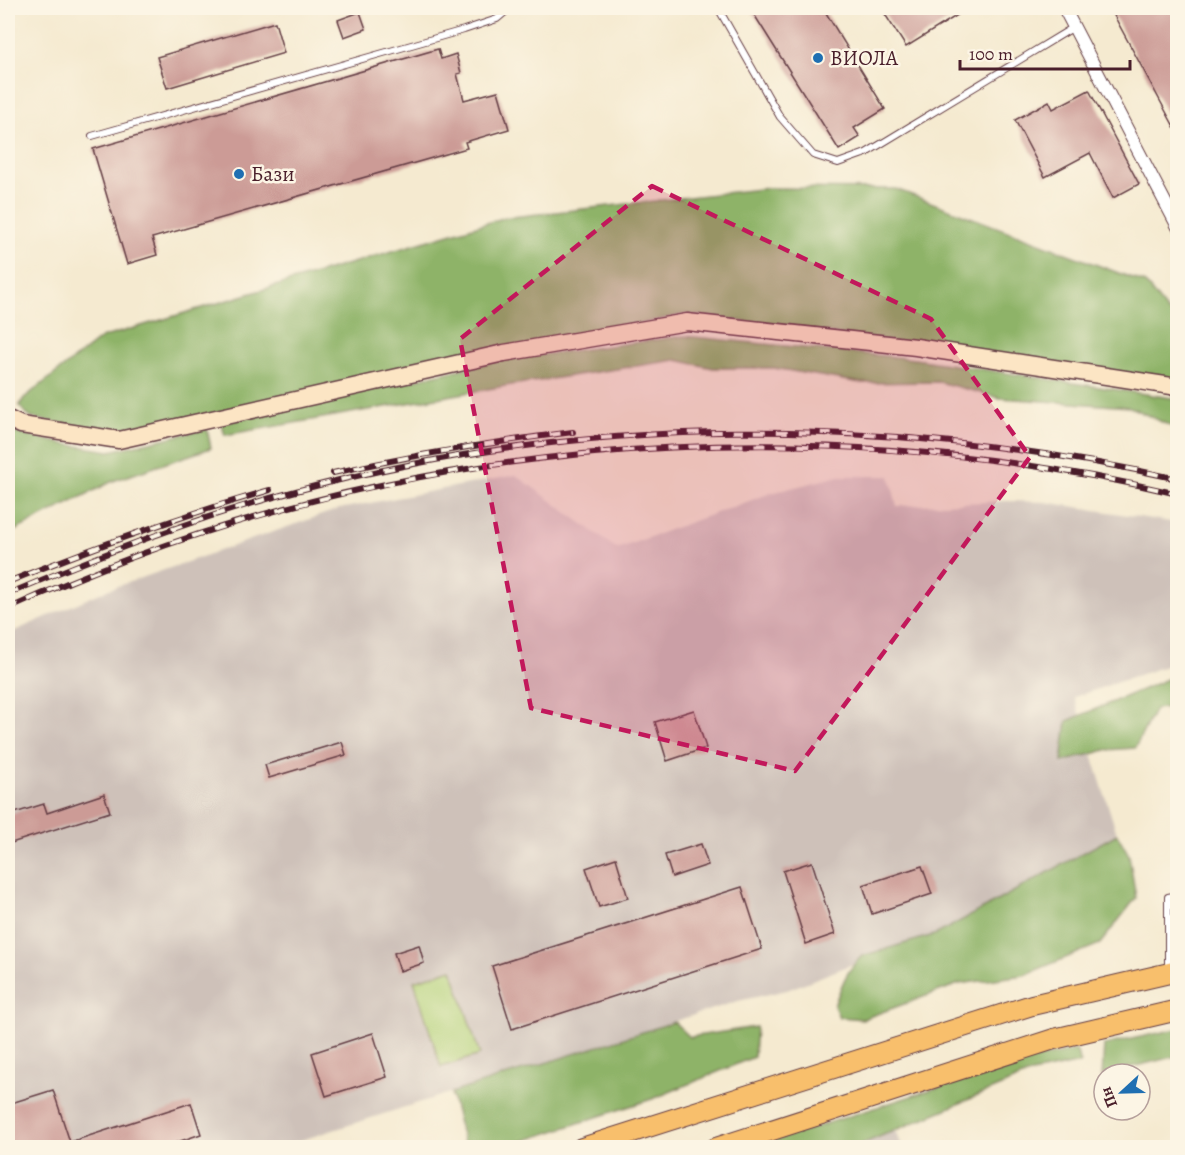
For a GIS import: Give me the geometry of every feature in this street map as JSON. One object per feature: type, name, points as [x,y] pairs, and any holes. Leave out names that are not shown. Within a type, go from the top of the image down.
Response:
[{"type":"main road","points":[[582,1148],[1032,1005],[1173,972]]},
{"type":"main road","points":[[716,1148],[1054,1039],[1178,1010]]},
{"type":"street","points":[[1064,8],[1178,227]]},
{"type":"street","points":[[8,418],[21,425],[119,440],[504,353],[687,322],[916,347],[1178,387]]},
{"type":"lane","points":[[92,136],[464,30],[497,19],[510,8]]},
{"type":"lane","points":[[718,8],[780,117],[813,155],[838,163],[866,153],[1074,27]]},
{"type":"lane","points":[[1173,972],[1168,897],[1178,895]]},
{"type":"highlighted area","points":[[652,186],[931,319],[1030,457],[795,771],[531,708],[460,339]]},
{"type":"shaded area","points":[[516,475],[617,549],[771,493],[839,476],[890,476],[897,506],[1005,501],[1045,502],[1177,523],[1177,662],[1074,697],[1117,834],[937,934],[862,956],[853,964],[787,990],[738,1001],[280,1147],[8,1147],[8,634],[107,590],[339,509]]},
{"type":"shaded area","points":[[894,1129],[903,1147],[855,1148]]},
{"type":"green space","points":[[769,188],[896,189],[1145,283],[1168,312],[1177,318],[1177,380],[686,314],[120,433],[31,418],[19,406],[24,398],[101,338],[503,218]]},
{"type":"green space","points":[[684,336],[915,359],[1178,399],[1177,429],[1130,407],[1000,398],[939,382],[861,383],[774,368],[713,368],[676,360],[511,385],[225,435],[221,423],[502,360]]},
{"type":"green space","points":[[207,429],[211,448],[113,481],[8,534],[8,431],[64,444],[110,451]]},
{"type":"green space","points":[[1177,675],[1177,706],[1155,709],[1135,748],[1106,750],[1062,762],[1067,721]]},
{"type":"green space","points":[[1117,834],[1129,855],[1136,898],[1100,944],[1024,975],[959,984],[863,1019],[839,1017],[834,1006],[839,992],[848,973],[862,956],[937,934]]},
{"type":"green space","points":[[452,969],[480,1055],[441,1067],[414,981]]},
{"type":"green space","points":[[674,1022],[690,1037],[756,1027],[754,1057],[655,1098],[505,1147],[465,1147],[451,1093]]},
{"type":"green space","points":[[1177,1029],[1177,1056],[1152,1062],[1103,1062],[1104,1045]]},
{"type":"green space","points":[[1076,1050],[1081,1063],[1032,1073],[855,1147],[754,1147],[1010,1064]]},
{"type":"building","name":"ВИОЛА","points":[[750,8],[823,8],[885,109],[854,128],[860,137],[839,150]]},
{"type":"building","points":[[881,8],[969,8],[906,47]]},
{"type":"building","points":[[1110,8],[1178,8],[1178,134]]},
{"type":"building","points":[[360,12],[366,29],[344,37],[338,20]]},
{"type":"building","points":[[275,22],[284,53],[167,88],[157,57]]},
{"type":"building","name":"Бази","points":[[438,49],[441,59],[456,54],[461,73],[457,74],[464,100],[498,91],[509,129],[465,142],[467,148],[152,238],[157,255],[127,264],[93,149]]},
{"type":"building","points":[[1089,90],[1139,184],[1113,198],[1090,153],[1045,177],[1015,120],[1049,101],[1053,109]]},
{"type":"building","points":[[694,710],[706,748],[667,761],[655,722]]},
{"type":"building","points":[[342,742],[346,755],[269,778],[265,765]]},
{"type":"building","points":[[104,794],[110,812],[8,844],[8,815],[44,804],[47,813]]},
{"type":"building","points":[[701,844],[708,865],[672,877],[665,855]]},
{"type":"building","points":[[616,858],[628,898],[599,907],[586,868]]},
{"type":"building","points":[[812,862],[835,934],[806,944],[783,871]]},
{"type":"building","points":[[922,866],[932,894],[872,914],[863,885]]},
{"type":"building","points":[[742,887],[762,949],[512,1029],[492,966]]},
{"type":"building","points":[[419,945],[424,963],[400,971],[394,953]]},
{"type":"building","points":[[373,1033],[387,1077],[326,1096],[312,1053]]},
{"type":"building","points":[[53,1090],[70,1142],[191,1103],[201,1134],[160,1148],[8,1148],[8,1104]]},
{"type":"railway","points":[[333,473],[453,449],[573,432]]},
{"type":"railway","points":[[8,594],[150,537],[222,512],[296,491],[405,466],[515,448],[625,436],[736,432],[847,434],[958,443],[1069,458],[1178,479]]},
{"type":"railway","points":[[8,609],[147,552],[289,507],[435,475],[583,454],[732,446],[881,450],[1030,466],[1178,494]]},
{"type":"railway","points":[[8,582],[203,510],[270,490]]},
{"type":"place","name":"ВИОЛА","points":[[818,58]]},
{"type":"place","name":"Бази","points":[[239,174]]}]
